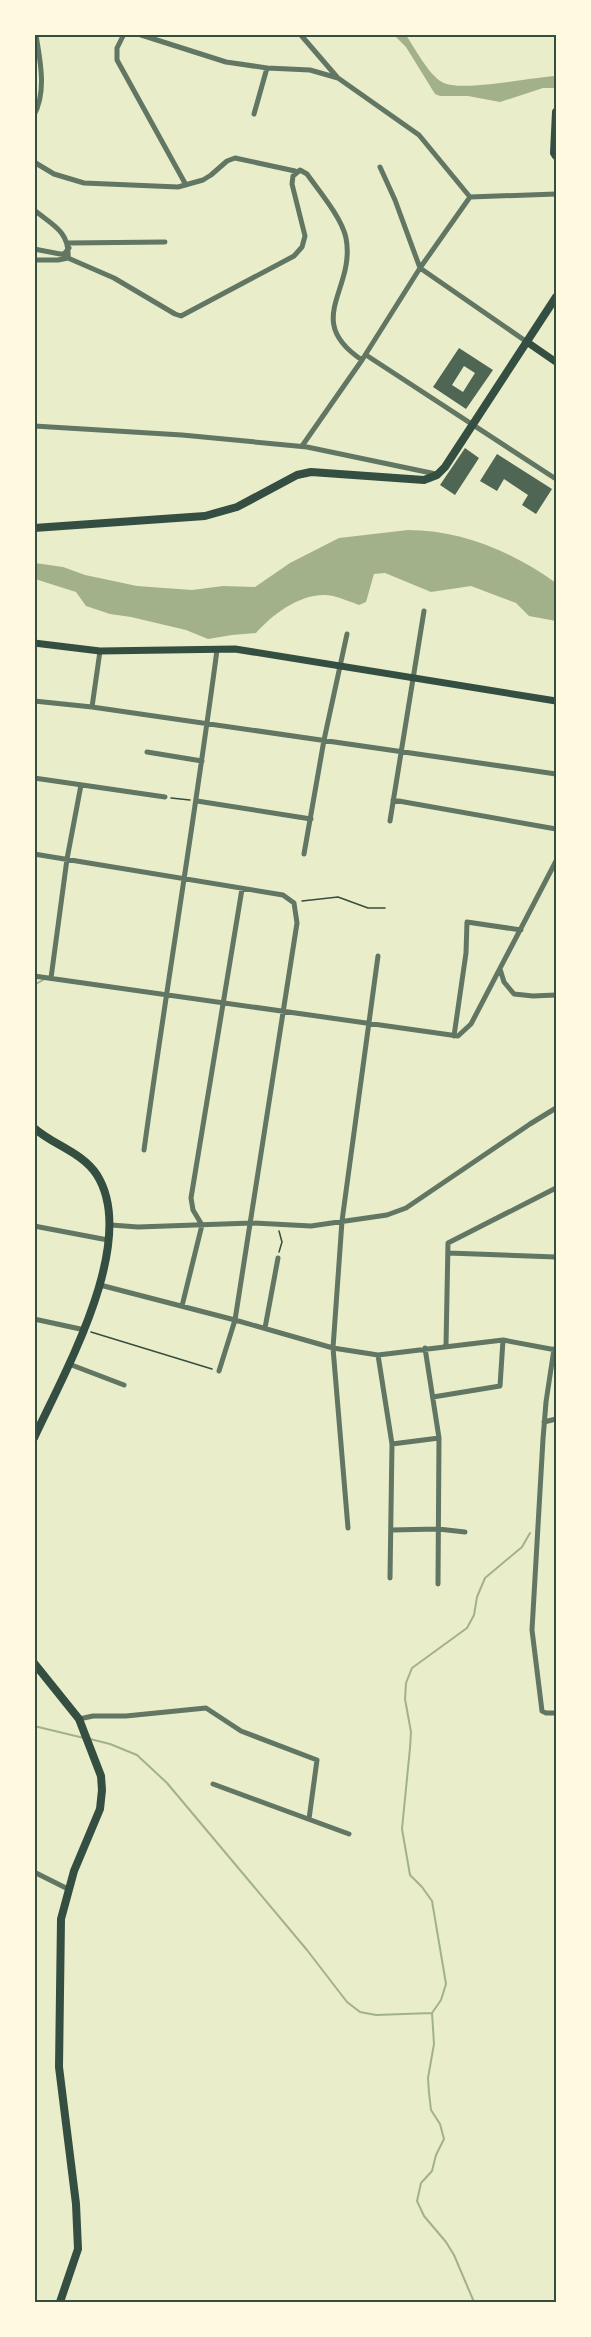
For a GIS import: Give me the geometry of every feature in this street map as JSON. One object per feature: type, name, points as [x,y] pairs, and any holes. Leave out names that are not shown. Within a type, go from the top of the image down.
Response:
[{"type":"main road","points":[[556,112],[554,153],[556,156]]},
{"type":"main road","points":[[34,528],[205,516],[237,507],[297,475],[311,472],[424,480],[437,475],[445,467],[556,297]]},
{"type":"main road","points":[[527,342],[556,362]]},
{"type":"main road","points":[[34,643],[100,651],[235,649],[556,700]]},
{"type":"main road","points":[[34,1128],[44,1137],[76,1154],[96,1173],[108,1200],[111,1225],[100,1285],[84,1330],[34,1438]]},
{"type":"main road","points":[[34,1663],[79,1719],[100,1776],[102,1790],[100,1809],[68,1889],[61,1919],[59,2067],[76,2204],[78,2249],[60,2302]]},
{"type":"street","points":[[124,34],[117,48],[117,60],[186,185]]},
{"type":"street","points":[[138,34],[216,59],[267,68],[310,70],[338,78]]},
{"type":"street","points":[[300,34],[338,78],[419,135],[470,197]]},
{"type":"street","points":[[34,115],[39,102],[42,76],[36,35]]},
{"type":"street","points":[[254,114],[267,68]]},
{"type":"street","points":[[34,162],[54,174],[84,183],[178,187],[211,175],[227,161],[235,158],[295,171],[300,170],[308,174],[343,230],[347,252],[334,308],[333,326],[338,340],[348,351],[362,360]]},
{"type":"street","points":[[380,167],[420,268],[527,342]]},
{"type":"street","points":[[34,260],[68,258],[114,278],[174,315],[181,316],[294,256],[302,247],[305,236],[292,184],[295,171]]},
{"type":"street","points":[[470,197],[556,194]]},
{"type":"street","points":[[302,446],[366,355],[420,268],[470,197]]},
{"type":"street","points":[[34,210],[61,232],[68,246],[68,258]]},
{"type":"street","points":[[34,249],[60,254],[68,246],[165,242]]},
{"type":"street","points":[[366,355],[462,419],[474,423],[555,475]]},
{"type":"street","points":[[34,426],[182,435],[302,446],[437,475]]},
{"type":"street","points":[[390,821],[424,611]]},
{"type":"street","points":[[304,854],[324,740],[347,634]]},
{"type":"street","points":[[144,1150],[166,993],[197,801],[217,650]]},
{"type":"street","points":[[92,707],[100,651]]},
{"type":"street","points":[[34,701],[401,750],[556,774]]},
{"type":"street","points":[[147,752],[202,761]]},
{"type":"street","points":[[34,778],[165,798]]},
{"type":"street","points":[[51,978],[67,859],[81,785]]},
{"type":"street","points":[[393,800],[556,829]]},
{"type":"street","points":[[197,801],[311,819]]},
{"type":"street","points":[[34,854],[283,895],[294,903],[297,922],[252,1223],[235,1320],[219,1371]]},
{"type":"street","points":[[34,975],[454,1036],[463,1034],[471,1024],[556,861]]},
{"type":"street","points":[[182,1306],[202,1225],[193,1210],[191,1198],[242,889]]},
{"type":"street","points":[[454,1036],[466,953],[467,922],[521,930]]},
{"type":"street","points":[[348,1528],[333,1348],[342,1221],[378,956]]},
{"type":"street","points":[[500,969],[504,982],[514,994],[556,995]]},
{"type":"street","points":[[111,1225],[138,1227],[252,1223],[311,1226],[387,1215],[406,1208],[556,1108]]},
{"type":"street","points":[[446,1346],[448,1243],[556,1188]]},
{"type":"street","points":[[34,1226],[108,1240]]},
{"type":"street","points":[[448,1253],[556,1257]]},
{"type":"street","points":[[265,1328],[278,1258]]},
{"type":"street","points":[[100,1285],[333,1348],[378,1355],[503,1340],[555,1349],[544,1422],[532,1630],[542,1711],[556,1713]]},
{"type":"street","points":[[34,1319],[84,1330]]},
{"type":"street","points":[[433,1397],[500,1386],[503,1340]]},
{"type":"street","points":[[425,1348],[439,1438],[438,1584]]},
{"type":"street","points":[[378,1355],[392,1444],[390,1578]]},
{"type":"street","points":[[69,1364],[124,1385]]},
{"type":"street","points":[[544,1422],[556,1419]]},
{"type":"street","points":[[392,1444],[439,1438]]},
{"type":"street","points":[[391,1530],[438,1529],[465,1532]]},
{"type":"street","points":[[79,1719],[206,1708],[241,1731],[317,1760],[309,1819]]},
{"type":"street","points":[[213,1784],[349,1834]]},
{"type":"street","points":[[34,1872],[68,1889]]},
{"type":"path","points":[[165,798],[197,801]]},
{"type":"path","points":[[302,902],[338,897],[368,908],[385,908]]},
{"type":"path","points":[[276,1224],[282,1242],[278,1258]]},
{"type":"path","points":[[84,1330],[219,1371]]},
{"type":"shaded area","points":[[394,35],[406,35],[427,67],[442,82],[451,85],[480,85],[556,76],[556,88],[543,88],[500,102],[468,96],[440,96],[435,94],[406,47]]},
{"type":"shaded area","points":[[408,530],[448,534],[486,545],[540,572],[556,583],[556,621],[529,616],[516,603],[471,586],[431,592],[385,573],[374,574],[366,602],[359,605],[333,596],[311,597],[280,611],[256,633],[208,639],[186,630],[110,614],[86,606],[76,592],[35,579],[35,563],[63,567],[85,575],[137,586],[192,590],[223,586],[255,587],[290,563],[339,538]]},
{"type":"building","points":[[459,348],[493,370],[466,409],[433,387]],"holes":[[[464,366],[475,373],[463,392],[452,385]]]},
{"type":"building","points":[[465,448],[479,458],[455,495],[440,485]]},
{"type":"building","points":[[497,454],[552,489],[536,514],[522,505],[528,495],[504,479],[497,491],[480,481]]},
{"type":"waterway","points":[[34,985],[43,980]]},
{"type":"waterway","points":[[432,2013],[441,2000],[446,1984],[432,1901],[410,1875],[402,1829],[411,1732],[405,1699],[406,1683],[412,1668],[467,1628],[474,1615],[477,1597],[485,1578],[522,1547],[530,1533]]},
{"type":"waterway","points":[[34,1726],[84,1738]]},
{"type":"waterway","points":[[90,1739],[137,1755],[167,1783],[307,1950],[347,2002],[360,2012],[376,2015],[432,2013],[434,2044],[428,2078],[429,2093],[431,2110],[440,2124],[444,2139],[436,2155],[432,2171],[421,2183],[417,2201],[424,2216],[454,2255],[474,2302]]}]
